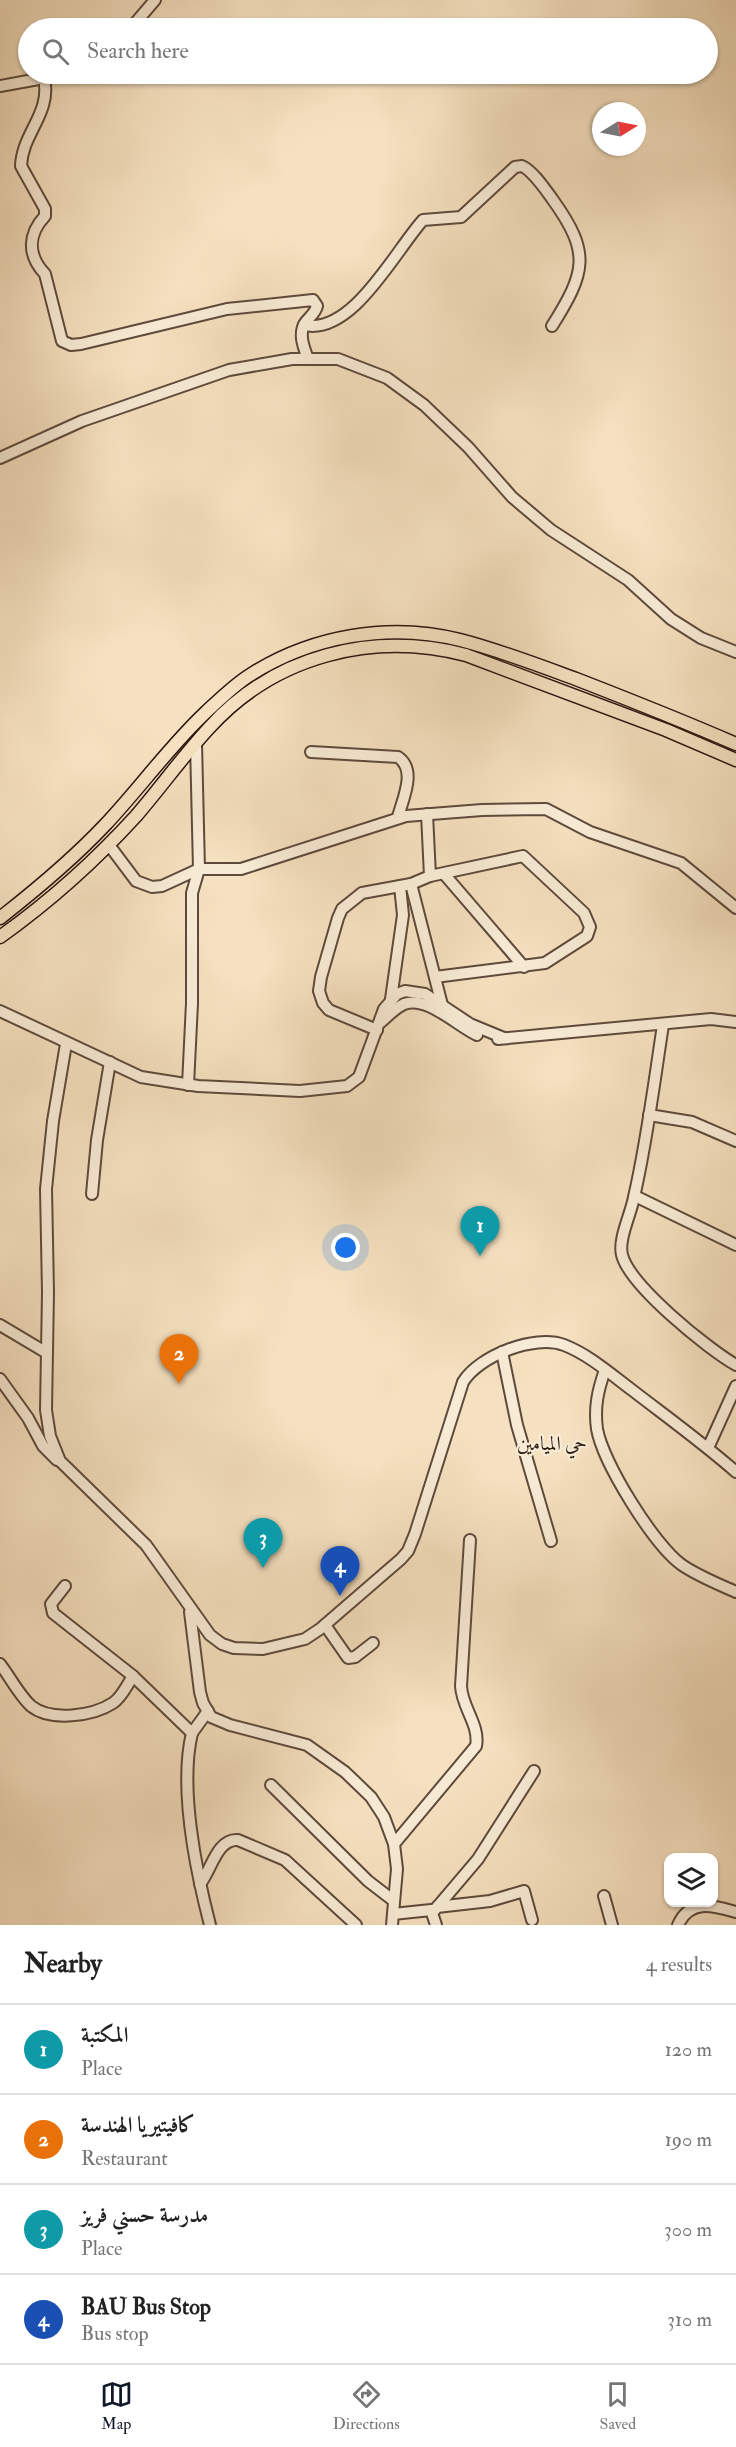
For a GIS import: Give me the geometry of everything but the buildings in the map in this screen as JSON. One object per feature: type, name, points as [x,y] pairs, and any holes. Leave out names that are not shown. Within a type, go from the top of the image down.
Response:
[{"type":"main road","points":[[0,918],[39,887],[106,824],[203,715],[248,675],[275,661],[324,642],[358,635],[398,632],[459,640],[555,672],[671,716],[736,744]]},
{"type":"main road","points":[[0,937],[40,908],[109,845],[196,743],[243,696],[286,668],[336,652],[392,645],[437,647],[466,655],[666,730],[736,760]]},
{"type":"main road","points":[[666,730],[671,716]]},
{"type":"street","points":[[140,18],[155,0]]},
{"type":"street","points":[[0,86],[18,82]]},
{"type":"street","points":[[47,84],[46,100],[29,138],[21,166],[45,209],[45,216],[33,231],[32,243],[38,266],[48,283],[62,341],[71,345],[81,344],[252,304],[313,300],[317,306],[316,311],[304,325],[302,342],[308,359]]},
{"type":"street","points":[[304,325],[321,326],[335,321],[356,304],[423,220],[461,217],[515,167],[522,166],[550,196],[567,220],[580,246],[580,263],[568,301],[552,326]]},
{"type":"street","points":[[0,458],[82,421],[207,377],[276,361],[338,359],[387,378],[424,405],[468,447],[512,497],[551,530],[628,580],[671,619],[701,638],[736,652]]},
{"type":"street","points":[[188,1085],[192,1003],[192,893],[199,869],[196,743]]},
{"type":"street","points":[[311,752],[398,757],[405,761],[408,768],[407,778],[398,817]]},
{"type":"street","points":[[109,845],[127,872],[144,886],[162,886],[199,869],[241,869],[398,817],[546,809],[590,832],[681,863],[736,908]]},
{"type":"street","points":[[427,814],[430,876]]},
{"type":"street","points":[[379,1026],[329,1010],[323,1003],[320,991],[321,977],[342,909],[362,893],[406,885],[430,876],[512,856],[523,856],[586,916],[590,927],[586,936],[545,963],[524,968],[435,977]]},
{"type":"street","points":[[445,874],[524,968]]},
{"type":"street","points":[[406,885],[442,1005]]},
{"type":"street","points":[[391,999],[406,885]]},
{"type":"street","points":[[0,1011],[66,1044],[141,1077],[188,1085],[300,1091],[347,1086],[359,1077],[384,1009],[397,994],[415,991],[442,1005],[470,1024],[504,1038]]},
{"type":"street","points":[[379,1026],[403,1005],[416,1003],[432,1009],[478,1036],[494,1040],[711,1019],[736,1022]]},
{"type":"street","points":[[663,1025],[634,1196],[621,1251],[627,1268],[706,1347],[736,1365]]},
{"type":"street","points":[[60,1461],[46,1423],[46,1190],[53,1121],[66,1044]]},
{"type":"street","points":[[92,1194],[97,1140],[110,1062]]},
{"type":"street","points":[[649,1115],[692,1122],[736,1141]]},
{"type":"street","points":[[634,1196],[736,1245]]},
{"type":"street","points":[[0,1325],[47,1353]]},
{"type":"street","points":[[0,1378],[28,1418],[43,1446],[146,1545],[175,1584],[190,1610],[210,1635],[222,1644],[234,1648],[262,1649],[293,1642],[314,1634],[408,1551],[463,1382],[477,1366],[502,1352],[544,1342],[568,1347],[605,1370],[736,1472]]},
{"type":"street","points":[[502,1352],[518,1425],[551,1541]]},
{"type":"street","points":[[605,1370],[597,1393],[598,1430],[603,1450],[637,1513],[682,1565],[736,1592]]},
{"type":"street","points":[[708,1448],[736,1386]]},
{"type":"street","points":[[394,1844],[476,1746],[476,1730],[463,1703],[461,1686],[470,1540]]},
{"type":"street","points":[[65,1586],[51,1604],[53,1613],[133,1676],[192,1733]]},
{"type":"street","points":[[190,1610],[200,1692],[211,1717],[224,1723],[307,1745],[322,1754],[371,1797],[384,1817],[394,1844],[397,1861],[392,1919],[426,1910],[490,1901],[524,1891],[532,1920]]},
{"type":"street","points":[[325,1625],[348,1658],[356,1657],[374,1643]]},
{"type":"street","points":[[0,1664],[31,1706],[56,1714],[79,1713],[112,1704],[133,1676]]},
{"type":"street","points":[[208,1711],[192,1733],[189,1754],[189,1797],[200,1884],[210,1925]]},
{"type":"street","points":[[436,1925],[435,1910],[478,1859],[534,1771]]},
{"type":"street","points":[[271,1785],[368,1881],[394,1901]]},
{"type":"street","points":[[200,1884],[223,1845],[230,1840],[238,1840],[285,1860],[356,1925]]},
{"type":"street","points":[[604,1896],[612,1925]]},
{"type":"street","points":[[678,1925],[686,1913],[702,1905],[711,1905],[736,1912]]},
{"type":"place","name":"المكتبة","points":[[480,1256]]},
{"type":"place","name":"كافيتيريا الهندسة","points":[[179,1384]]},
{"type":"place","name":"مدرسة حسني فريز","points":[[263,1568]]},
{"type":"place","name":"BAU Bus Stop","points":[[340,1596]]},
{"type":"district","name":"حي الميامين","points":[[552,1443]]}]
